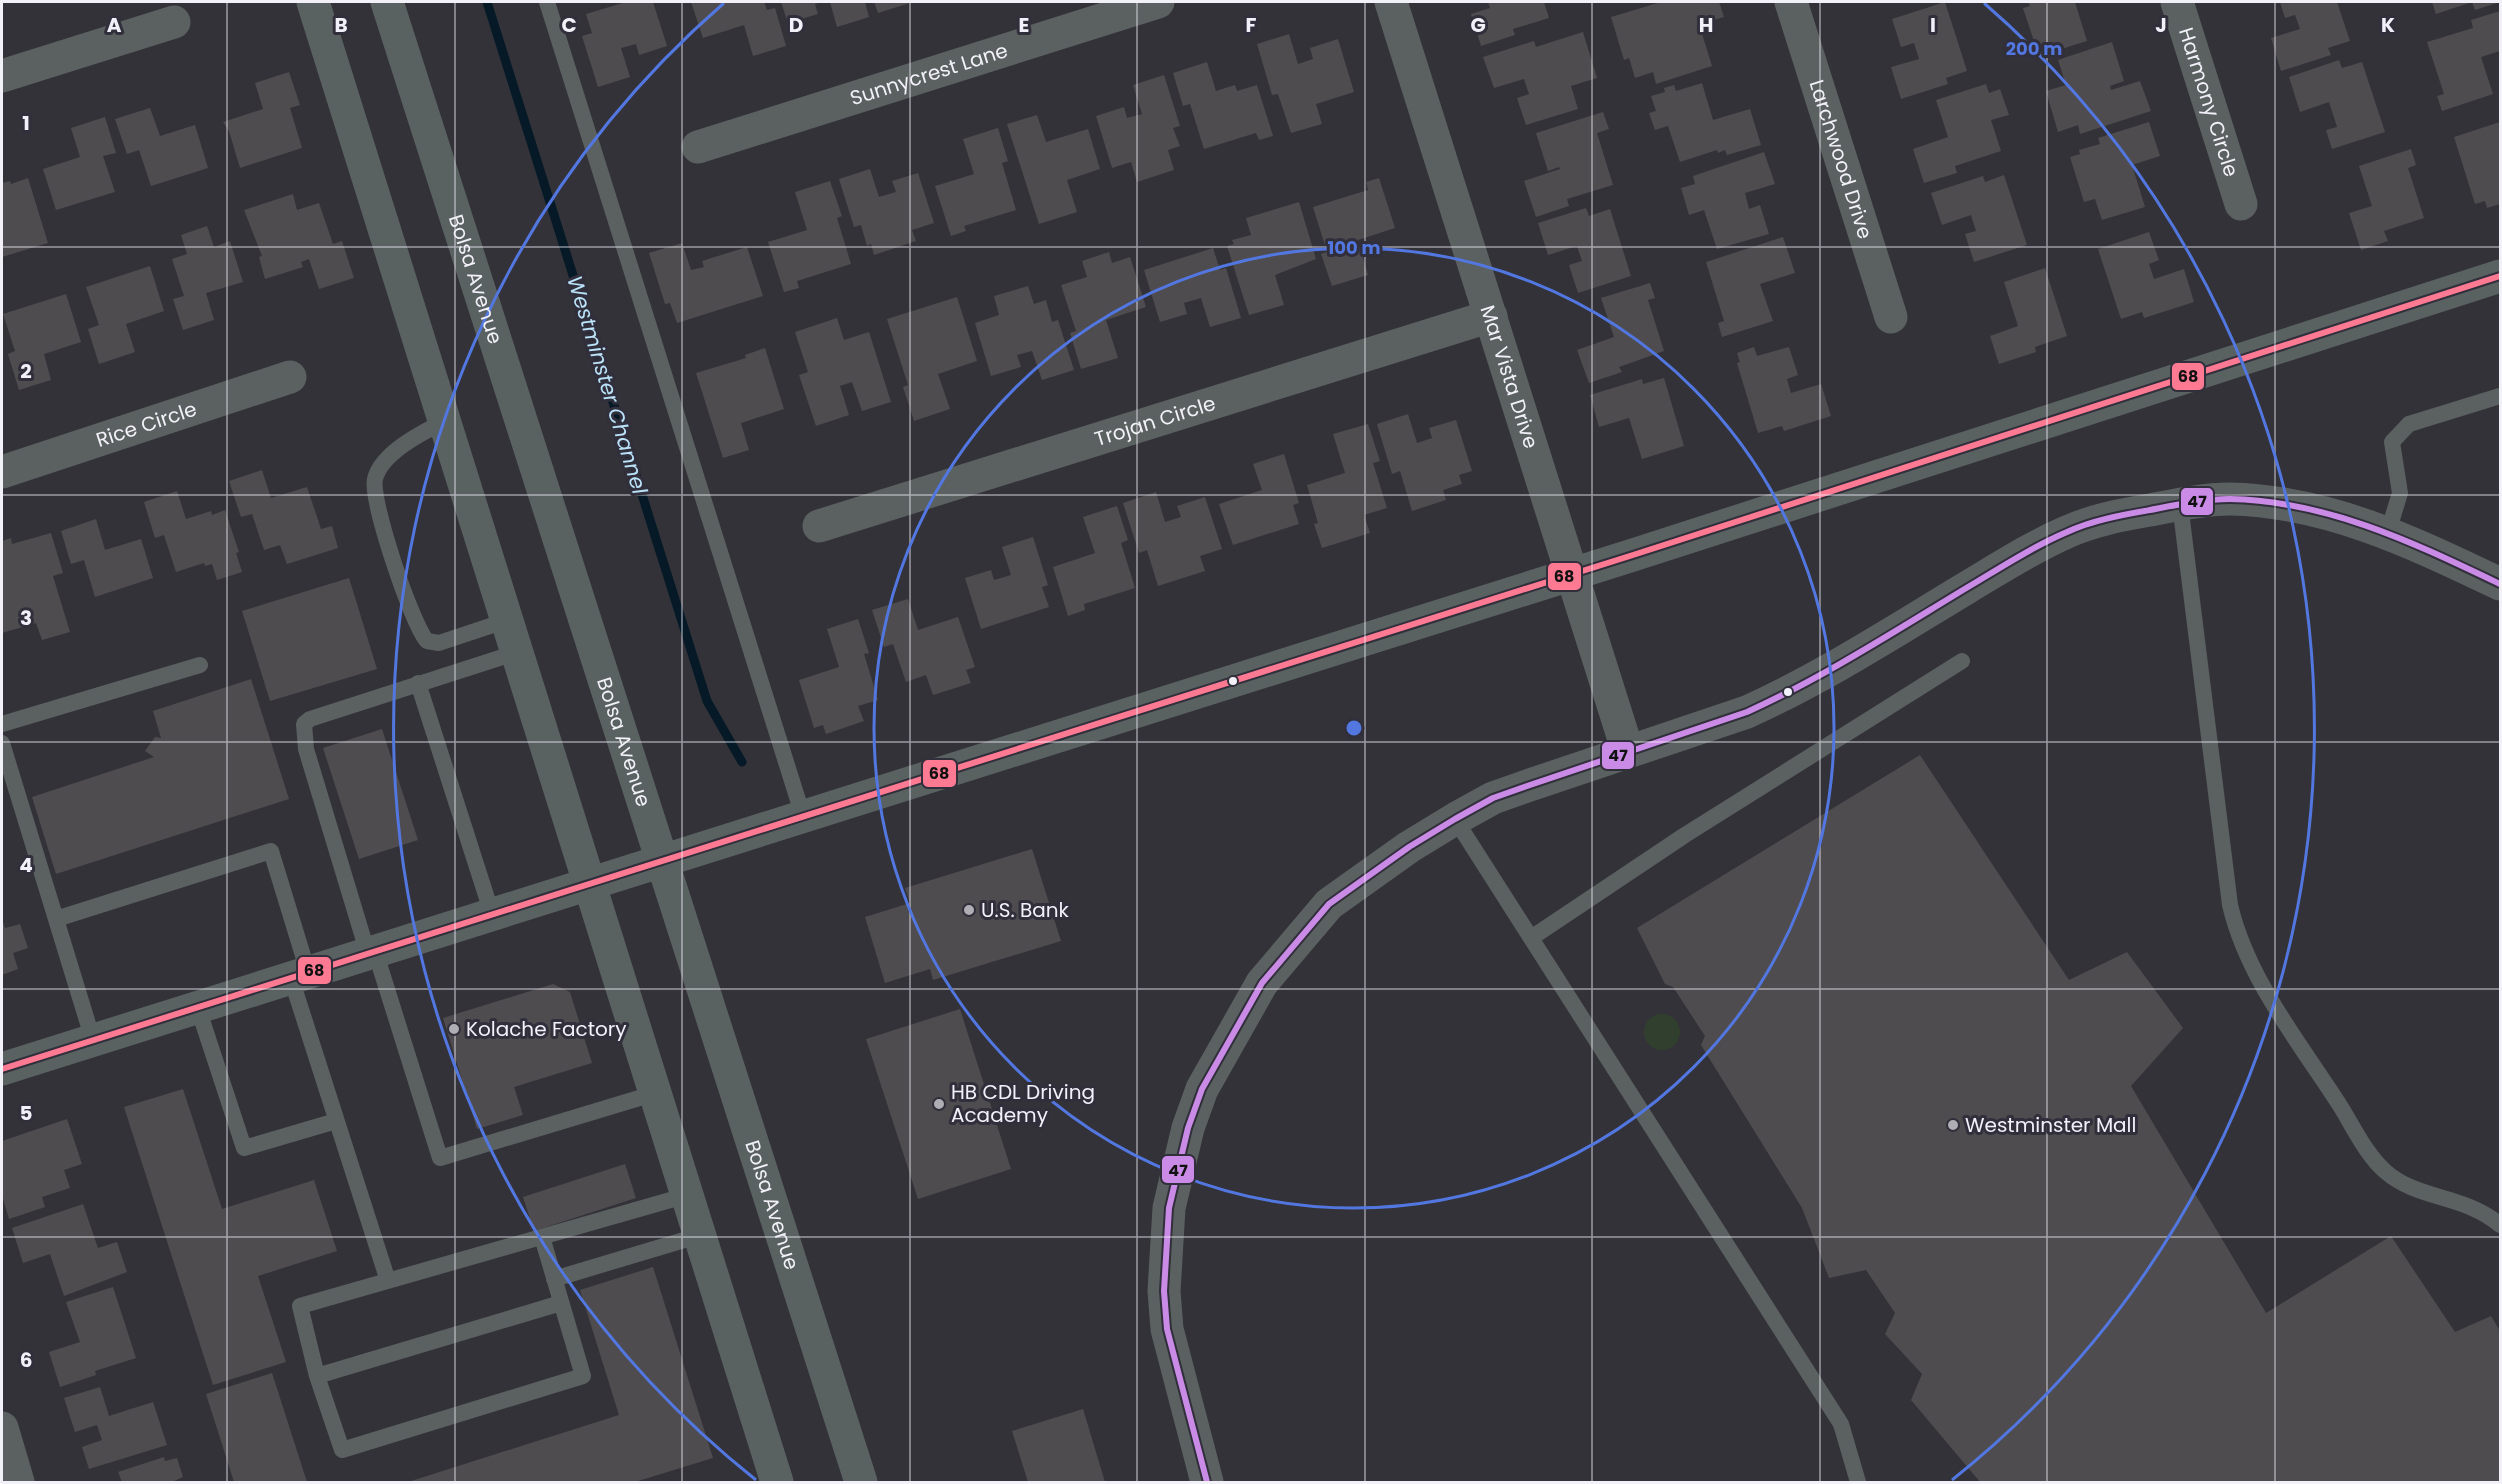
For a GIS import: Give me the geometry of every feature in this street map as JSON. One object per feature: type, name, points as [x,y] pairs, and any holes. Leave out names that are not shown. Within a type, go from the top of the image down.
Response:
[{"type":"main road","points":[[313,2],[777,1482]]},
{"type":"main road","name":"Bolsa Avenue","points":[[387,2],[861,1482]]},
{"type":"main road","points":[[2,1069],[1572,574],[2500,276]]},
{"type":"street","name":"Sunnycrest Lane","points":[[698,147],[1158,2]]},
{"type":"street","name":"Mar Vista Drive","points":[[1391,2],[1628,752]]},
{"type":"street","name":"Larchwood Drive","points":[[1791,2],[1891,318]]},
{"type":"street","name":"Harmony Circle","points":[[2177,2],[2241,204]]},
{"type":"street","points":[[2,76],[174,22]]},
{"type":"street","name":"Trojan Circle","points":[[819,526],[1491,316]]},
{"type":"street","name":"Rice Circle","points":[[2,472],[290,377]]},
{"type":"street","points":[[1207,1482],[1167,1329],[1164,1292],[1169,1208],[1188,1128],[1202,1089],[1262,983],[1329,904],[1409,847],[1493,798],[1737,716],[1783,696],[1843,663],[2022,555],[2068,531],[2109,518],[2180,504],[2229,499],[2275,503],[2319,511],[2388,532],[2500,584]]},
{"type":"street","points":[[2,1428],[18,1482]]},
{"type":"lane","points":[[547,2],[803,816]]},
{"type":"lane","points":[[2388,532],[2400,493],[2392,442],[2409,424],[2500,396]]},
{"type":"lane","points":[[445,421],[409,439],[391,455],[375,478],[377,507],[416,624],[427,641],[439,643],[508,620]]},
{"type":"lane","points":[[2180,504],[2230,905],[2242,945],[2286,1023],[2376,1162],[2405,1185],[2467,1204],[2483,1211],[2500,1225]]},
{"type":"lane","points":[[518,652],[310,719],[303,730],[371,952],[440,1158],[656,1093]]},
{"type":"lane","points":[[1531,938],[1685,835],[1962,661]]},
{"type":"lane","points":[[2,724],[200,665]]},
{"type":"lane","points":[[418,683],[492,914]]},
{"type":"lane","points":[[2,743],[93,1040]]},
{"type":"lane","points":[[1455,819],[1841,1424],[1858,1482]]},
{"type":"lane","points":[[56,919],[271,851],[336,1121],[388,1281]]},
{"type":"lane","points":[[198,1008],[244,1148],[336,1121]]},
{"type":"lane","points":[[542,1237],[583,1376],[342,1450],[317,1376],[300,1306],[688,1195]]},
{"type":"lane","points":[[554,1279],[701,1235]]},
{"type":"lane","points":[[317,1376],[561,1303]]},
{"type":"green space","points":[[1662,1014],[1674,1020],[1680,1032],[1674,1044],[1662,1050],[1650,1044],[1644,1032],[1650,1020]]},
{"type":"building","points":[[626,2],[653,2],[667,46],[639,55],[636,44],[621,48],[630,77],[598,87],[582,36],[592,33],[586,14]]},
{"type":"building","points":[[691,2],[764,2],[767,10],[775,8],[786,46],[753,56],[744,25],[703,38]]},
{"type":"building","points":[[781,2],[821,2],[815,4],[818,14],[788,23]]},
{"type":"building","points":[[830,2],[865,2],[869,17],[837,27]]},
{"type":"building","points":[[874,2],[913,2],[878,13]]},
{"type":"building","points":[[1488,2],[1544,2],[1549,18],[1513,29],[1515,35],[1481,46],[1471,14],[1490,8]]},
{"type":"building","points":[[1661,2],[1719,2],[1724,17],[1699,24],[1712,66],[1656,84],[1653,72],[1635,78],[1629,58],[1624,60],[1611,17]]},
{"type":"building","points":[[1945,2],[1967,71],[1946,78],[1948,84],[1901,99],[1891,67],[1919,59],[1914,43],[1901,47],[1892,19]]},
{"type":"building","points":[[2028,2],[2075,2],[2087,41],[2039,56],[2023,8],[2030,6]]},
{"type":"building","points":[[2280,2],[2337,2],[2350,41],[2328,48],[2331,55],[2281,71],[2271,38],[2300,29],[2295,15],[2285,18]]},
{"type":"building","points":[[2432,2],[2472,2],[2436,14]]},
{"type":"building","points":[[2472,2],[2500,2],[2475,10]]},
{"type":"building","points":[[2500,11],[2500,51],[2481,57],[2493,94],[2442,111],[2437,96],[2444,94],[2427,42],[2473,28],[2471,20]]},
{"type":"building","points":[[1583,32],[1597,78],[1571,86],[1578,109],[1526,125],[1517,98],[1529,94],[1524,79],[1494,88],[1483,57],[1534,41],[1536,47]]},
{"type":"building","points":[[1289,34],[1298,64],[1313,59],[1310,48],[1338,39],[1354,92],[1316,104],[1322,124],[1291,133],[1278,94],[1272,95],[1257,44]]},
{"type":"building","points":[[2112,42],[2124,81],[2110,86],[2111,90],[2140,81],[2151,111],[2080,134],[2078,125],[2058,132],[2046,91],[2066,85],[2058,60]]},
{"type":"building","points":[[2339,60],[2342,68],[2362,62],[2385,132],[2332,149],[2326,130],[2337,127],[2329,102],[2300,112],[2289,77]]},
{"type":"building","points":[[1207,62],[1216,91],[1235,85],[1237,91],[1257,85],[1273,136],[1259,140],[1256,133],[1204,149],[1190,104],[1183,106],[1173,73]]},
{"type":"building","points":[[289,72],[300,105],[290,108],[302,148],[240,168],[229,131],[223,122],[263,109],[255,83]]},
{"type":"building","points":[[1164,75],[1180,126],[1173,128],[1180,146],[1168,150],[1174,170],[1137,182],[1131,162],[1112,168],[1096,116],[1124,107],[1127,118],[1142,114],[1133,85]]},
{"type":"building","points":[[1702,83],[1713,120],[1750,109],[1761,145],[1727,155],[1725,150],[1718,153],[1717,150],[1680,162],[1668,126],[1655,130],[1649,113],[1656,111],[1651,96],[1665,92],[1664,88],[1674,85],[1676,91]]},
{"type":"building","points":[[1986,84],[1989,93],[2000,89],[2009,115],[1991,120],[2001,151],[1955,166],[1957,173],[1924,183],[1913,149],[1948,137],[1936,100]]},
{"type":"building","points":[[150,108],[160,136],[195,125],[208,168],[151,186],[139,150],[127,154],[115,119]]},
{"type":"building","points":[[1603,112],[1609,129],[1597,133],[1613,185],[1567,199],[1569,206],[1536,217],[1524,181],[1560,169],[1559,167],[1548,171],[1536,133]]},
{"type":"building","points":[[1037,115],[1046,142],[1088,129],[1100,169],[1067,180],[1077,212],[1039,224],[1007,124]]},
{"type":"building","points":[[105,117],[116,153],[103,156],[115,192],[56,210],[43,169],[80,157],[71,128]]},
{"type":"building","points":[[2149,122],[2160,156],[2132,165],[2145,207],[2102,220],[2095,199],[2084,202],[2070,157],[2080,154],[2079,150],[2100,144],[2098,138]]},
{"type":"building","points":[[2500,122],[2500,204],[2487,208],[2485,201],[2475,204],[2454,137]]},
{"type":"building","points":[[998,128],[1008,161],[1002,163],[1016,210],[964,226],[966,231],[951,236],[935,186],[974,174],[963,139]]},
{"type":"building","points":[[2411,149],[2416,165],[2408,168],[2424,218],[2384,231],[2388,241],[2361,250],[2349,213],[2372,206],[2359,166]]},
{"type":"building","points":[[1764,152],[1775,184],[1745,193],[1749,209],[1760,205],[1769,234],[1717,249],[1704,210],[1689,215],[1681,188],[1695,184],[1693,176]]},
{"type":"building","points":[[870,169],[879,197],[896,192],[892,181],[918,173],[934,223],[912,230],[916,241],[874,255],[871,244],[867,246],[861,225],[854,227],[839,179]]},
{"type":"building","points":[[2004,175],[2027,245],[1974,262],[1965,234],[1976,231],[1971,215],[1942,225],[1931,193],[1983,176],[1985,182]]},
{"type":"building","points":[[28,178],[48,243],[2,257],[2,183],[10,181],[11,184]]},
{"type":"building","points":[[1379,178],[1395,228],[1358,240],[1368,275],[1332,286],[1321,254],[1327,252],[1313,207],[1368,190],[1366,182]]},
{"type":"building","points":[[830,181],[842,216],[837,218],[851,264],[797,281],[799,288],[784,292],[768,242],[807,230],[795,192]]},
{"type":"building","points":[[293,194],[297,210],[319,203],[333,244],[342,241],[354,278],[319,289],[309,259],[301,262],[303,267],[265,279],[259,257],[262,256],[244,210]]},
{"type":"building","points":[[1299,202],[1316,259],[1275,275],[1284,305],[1249,315],[1227,246],[1234,244],[1232,240],[1251,235],[1246,218]]},
{"type":"building","points":[[1586,208],[1589,216],[1610,209],[1631,276],[1578,293],[1569,265],[1582,261],[1577,246],[1548,255],[1538,223]]},
{"type":"building","points":[[207,226],[214,247],[230,241],[243,282],[206,293],[214,320],[183,330],[173,299],[184,296],[172,259],[187,254],[181,235]]},
{"type":"building","points":[[2149,232],[2159,260],[2149,264],[2154,279],[2184,269],[2194,302],[2144,318],[2142,312],[2121,319],[2098,249]]},
{"type":"building","points":[[1783,237],[1795,273],[1760,284],[1773,321],[1722,337],[1718,323],[1724,321],[1706,262]]},
{"type":"building","points":[[682,243],[691,270],[704,267],[702,261],[747,247],[763,296],[677,323],[670,303],[665,304],[649,253]]},
{"type":"building","points":[[1213,248],[1220,270],[1226,268],[1241,318],[1210,327],[1201,298],[1184,303],[1187,314],[1160,322],[1144,270]]},
{"type":"building","points":[[1109,252],[1112,263],[1130,257],[1146,307],[1106,320],[1118,358],[1081,369],[1070,333],[1076,331],[1061,285],[1087,277],[1082,261]]},
{"type":"building","points":[[150,266],[164,311],[126,324],[135,352],[99,364],[88,329],[99,325],[86,287]]},
{"type":"building","points":[[2045,268],[2067,336],[2035,347],[2036,352],[1999,364],[1990,336],[2018,326],[2004,282]]},
{"type":"building","points":[[1650,283],[1655,298],[1648,300],[1664,351],[1619,367],[1622,372],[1589,383],[1577,350],[1614,337],[1601,298]]},
{"type":"building","points":[[1028,286],[1034,304],[1046,300],[1052,322],[1058,320],[1074,370],[1042,380],[1032,351],[1017,355],[1021,367],[991,376],[975,323],[999,315],[994,296]]},
{"type":"building","points":[[66,294],[81,342],[44,354],[51,380],[19,390],[8,354],[15,351],[3,314]]},
{"type":"building","points":[[957,297],[977,361],[938,374],[950,409],[914,421],[903,387],[908,385],[887,319]]},
{"type":"building","points":[[837,318],[844,340],[869,332],[891,402],[862,411],[852,382],[840,386],[849,415],[816,426],[799,375],[808,372],[795,332]]},
{"type":"building","points":[[1754,347],[1757,356],[1789,347],[1798,375],[1787,379],[1791,393],[1821,384],[1831,416],[1784,431],[1782,426],[1758,433],[1737,363],[1740,362],[1737,353]]},
{"type":"building","points":[[765,348],[784,409],[741,423],[749,450],[723,458],[696,373],[746,358],[745,355]]},
{"type":"building","points":[[1664,378],[1684,446],[1642,459],[1629,418],[1599,427],[1590,395],[1642,379],[1643,384]]},
{"type":"building","points":[[1408,414],[1417,443],[1432,438],[1429,428],[1456,420],[1472,471],[1459,475],[1462,484],[1443,490],[1446,500],[1412,511],[1400,471],[1392,474],[1377,424]]},
{"type":"building","points":[[1368,424],[1380,461],[1373,463],[1387,508],[1364,515],[1370,533],[1322,548],[1314,524],[1318,523],[1307,485],[1345,473],[1333,434]]},
{"type":"building","points":[[1284,454],[1299,503],[1293,505],[1299,524],[1233,545],[1219,504],[1262,490],[1253,464]]},
{"type":"building","points":[[262,470],[271,498],[307,487],[321,529],[332,526],[338,548],[287,564],[280,545],[264,550],[252,514],[241,517],[229,481]]},
{"type":"building","points":[[177,491],[186,519],[211,511],[212,515],[225,510],[239,552],[236,553],[242,572],[217,580],[212,564],[205,566],[204,563],[176,572],[164,535],[155,538],[144,502]]},
{"type":"building","points":[[1156,492],[1165,522],[1181,517],[1177,506],[1205,497],[1222,549],[1200,556],[1205,571],[1158,586],[1147,550],[1139,553],[1123,503]]},
{"type":"building","points":[[1117,506],[1128,540],[1121,543],[1135,588],[1084,604],[1085,610],[1068,616],[1053,567],[1095,553],[1083,517]]},
{"type":"building","points":[[96,519],[105,550],[141,539],[153,578],[95,597],[84,560],[71,564],[61,531]]},
{"type":"building","points":[[51,533],[63,573],[53,576],[70,632],[42,640],[36,623],[2,633],[2,541],[11,538],[12,544]]},
{"type":"building","points":[[1033,537],[1048,585],[1042,587],[1049,607],[981,629],[965,578],[991,570],[994,580],[1011,575],[1002,547]]},
{"type":"building","points":[[349,578],[377,669],[270,701],[242,611]]},
{"type":"building","points":[[908,599],[918,630],[958,617],[975,667],[966,670],[971,683],[933,695],[926,675],[906,682],[893,644],[884,647],[872,610]]},
{"type":"building","points":[[858,619],[869,653],[864,654],[878,700],[858,706],[864,721],[826,734],[823,725],[814,728],[799,680],[839,667],[827,629]]},
{"type":"building","points":[[251,679],[289,799],[56,874],[32,797],[154,757],[145,751],[155,737],[161,738],[153,711]]},
{"type":"building","points":[[382,729],[418,840],[359,859],[323,748]]},
{"type":"building","name":"Westminster Mall","points":[[1920,755],[2069,980],[2127,952],[2183,1028],[2131,1086],[2266,1313],[2391,1236],[2455,1332],[2491,1316],[2500,1331],[2500,1482],[1980,1482],[1911,1400],[1922,1374],[1885,1334],[1895,1313],[1866,1270],[1829,1278],[1802,1208],[1701,1045],[1705,1036],[1673,987],[1665,984],[1637,928]]},
{"type":"building","name":"U.S. Bank","points":[[1032,849],[1061,941],[933,980],[930,969],[885,983],[865,917],[910,903],[905,888]]},
{"type":"building","points":[[2,919],[5,928],[20,924],[28,948],[13,953],[18,969],[2,975]]},
{"type":"building","points":[[553,984],[570,992],[592,1063],[514,1087],[523,1115],[477,1129],[443,1018]]},
{"type":"building","name":"HB CDL Driving Academy","points":[[960,1009],[1011,1169],[918,1199],[866,1039]]},
{"type":"building","points":[[183,1089],[222,1209],[314,1180],[337,1251],[258,1276],[286,1362],[213,1385],[124,1107]]},
{"type":"building","points":[[67,1119],[82,1164],[64,1170],[70,1188],[42,1197],[45,1207],[9,1219],[2,1195],[2,1141]]},
{"type":"building","points":[[625,1164],[636,1198],[534,1231],[523,1197]]},
{"type":"building","points":[[83,1204],[98,1248],[117,1242],[127,1272],[64,1296],[50,1254],[23,1263],[12,1228]]},
{"type":"building","points":[[653,1267],[713,1458],[635,1482],[408,1482],[619,1415],[580,1290]]},
{"type":"building","points":[[113,1287],[136,1358],[95,1371],[96,1375],[60,1387],[49,1352],[80,1342],[66,1302]]},
{"type":"building","points":[[272,1373],[307,1482],[234,1482],[206,1394]]},
{"type":"building","points":[[100,1387],[109,1416],[153,1402],[167,1445],[89,1469],[82,1447],[102,1440],[97,1425],[75,1432],[64,1398]]},
{"type":"building","points":[[1083,1409],[1105,1482],[1028,1482],[1012,1431]]},
{"type":"building","points":[[164,1457],[165,1461],[177,1458],[183,1477],[172,1482],[122,1482],[118,1472]]},
{"type":"waterway","name":"Westminster Channel","points":[[487,2],[707,701],[742,762]]},
{"type":"transit line","name":"68","points":[[2,1069],[1633,555],[2500,276]]},
{"type":"transit line","name":"47","points":[[1207,1482],[1167,1329],[1164,1291],[1169,1208],[1188,1128],[1202,1089],[1262,983],[1329,904],[1409,847],[1493,798],[1747,712],[1832,669],[2041,544],[2087,524],[2108,518],[2220,499],[2301,507],[2370,527],[2500,584]]},
{"type":"place","name":"U.S. Bank","points":[[969,910]]},
{"type":"place","name":"Kolache Factory","points":[[454,1029]]},
{"type":"place","name":"HB CDL Driving Academy","points":[[939,1104]]},
{"type":"place","name":"Westminster Mall","points":[[1953,1125]]}]
